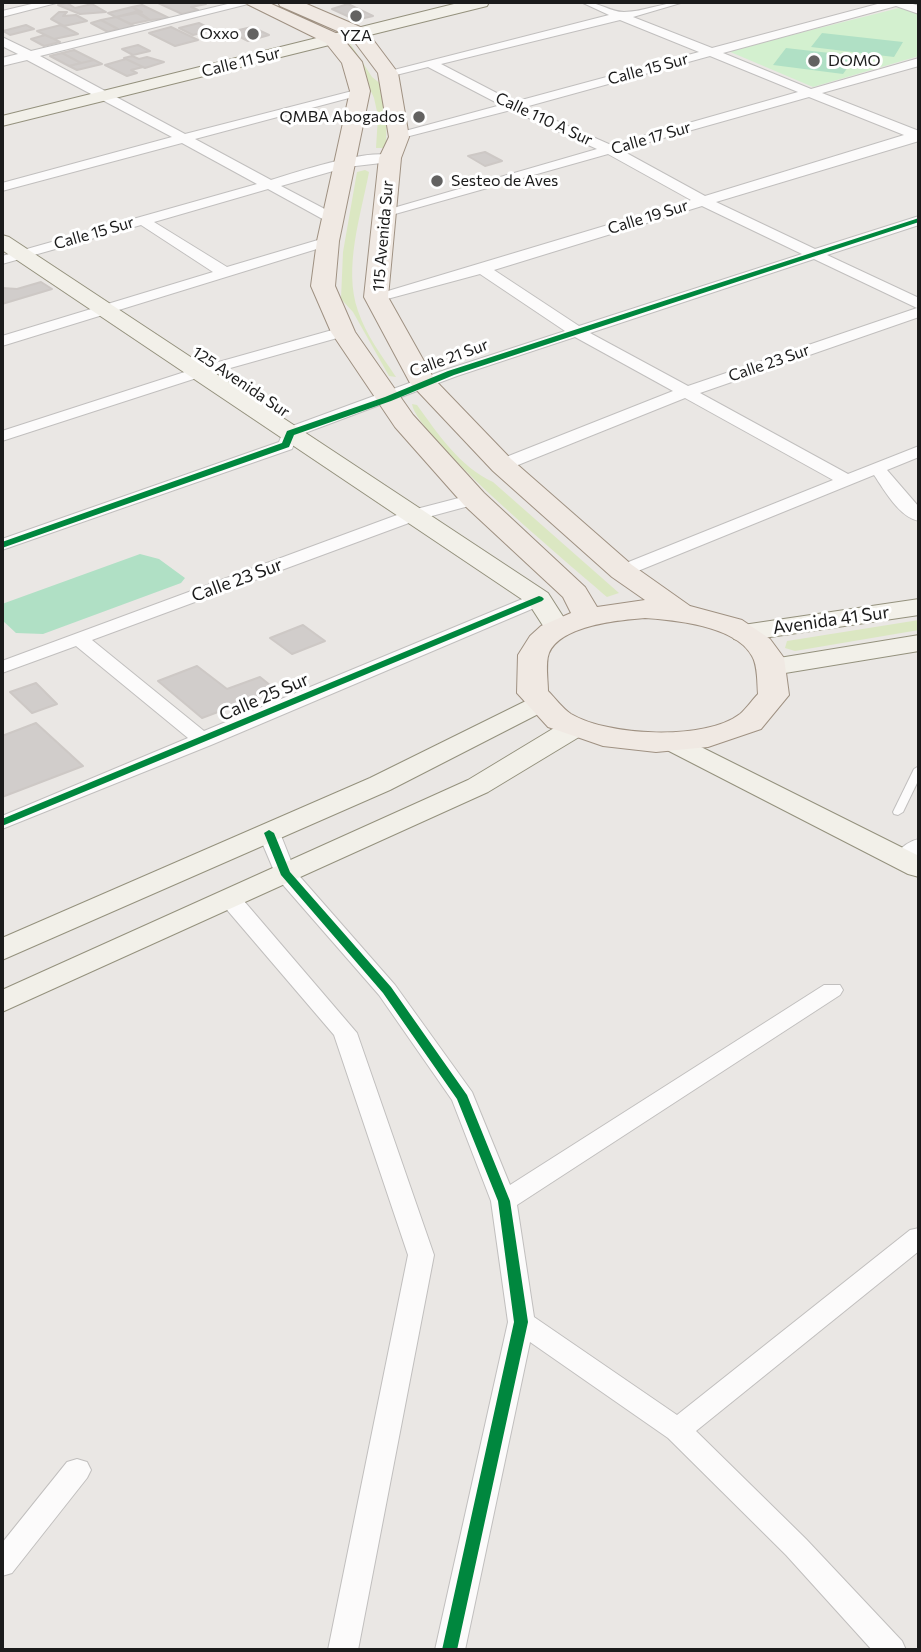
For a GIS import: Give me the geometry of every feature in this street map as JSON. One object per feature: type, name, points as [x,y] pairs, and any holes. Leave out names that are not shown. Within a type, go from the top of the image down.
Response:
[{"type":"main road","points":[[251,2],[340,33],[352,62],[360,91],[331,230],[323,286],[343,332],[388,399],[474,499],[575,593],[588,617]]},
{"type":"main road","points":[[287,2],[340,33],[388,73],[399,137]]},
{"type":"main road","name":"Calle 11 Sur","points":[[340,33],[446,2]]},
{"type":"main road","name":"Calle 11 Sur","points":[[2,111],[96,92],[481,2]]},
{"type":"main road","name":"Calle 11 Sur","points":[[2,121],[96,92]]},
{"type":"main road","name":"115 Avenida Sur","points":[[399,137],[390,158],[376,297],[423,383],[502,465],[622,571],[679,611]]},
{"type":"main road","name":"125 Avenida Sur","points":[[8,251],[106,310],[539,599],[558,629]]},
{"type":"main road","name":"Avenida 41 Sur","points":[[743,633],[919,607]]},
{"type":"main road","points":[[633,610],[679,611],[712,619],[743,633],[768,655],[777,677],[773,698],[752,720],[719,736],[677,744],[637,743],[574,728],[540,702],[533,693],[527,670],[535,650],[558,629],[588,617],[633,610]]},
{"type":"main road","name":"Avenida 41 Sur","points":[[773,667],[919,643]]},
{"type":"main road","points":[[2,950],[380,784],[540,702]]},
{"type":"main road","points":[[2,1002],[478,786],[574,728]]},
{"type":"main road","points":[[677,744],[913,857]]},
{"type":"street","points":[[2,14],[54,2]]},
{"type":"street","points":[[2,62],[251,2]]},
{"type":"street","points":[[587,2],[918,136]]},
{"type":"street","points":[[388,73],[678,2]]},
{"type":"street","points":[[897,2],[919,10]]},
{"type":"street","name":"Calle 15 Sur","points":[[399,137],[897,2]]},
{"type":"street","points":[[2,41],[264,185],[331,230]]},
{"type":"street","name":"Calle 17 Sur","points":[[383,214],[919,62]]},
{"type":"street","name":"Calle 110 A Sur","points":[[432,64],[512,106],[609,149],[701,200],[919,304]]},
{"type":"street","points":[[2,187],[360,91]]},
{"type":"street","name":"Calle 19 Sur","points":[[376,297],[482,269],[918,136]]},
{"type":"street","name":"Calle 15 Sur","points":[[8,251],[142,220],[346,163],[390,158]]},
{"type":"street","points":[[142,220],[227,274]]},
{"type":"street","name":"Calle 21 Sur","points":[[2,545],[286,445],[290,433],[388,399],[423,383],[919,220]]},
{"type":"street","points":[[2,341],[227,274],[331,230]]},
{"type":"street","points":[[482,269],[576,332],[683,393],[845,479]]},
{"type":"street","name":"Calle 23 Sur","points":[[502,465],[683,393],[919,312]]},
{"type":"street","points":[[2,436],[198,372],[343,332]]},
{"type":"street","points":[[622,571],[919,451]]},
{"type":"street","points":[[876,467],[902,501],[919,516]]},
{"type":"street","name":"Calle 23 Sur","points":[[2,667],[411,516],[474,499]]},
{"type":"street","name":"Calle 25 Sur","points":[[2,823],[539,599]]},
{"type":"street","points":[[79,639],[204,741]]},
{"type":"street","points":[[269,833],[285,873],[387,990],[463,1098],[503,1201],[522,1322],[453,1648]]},
{"type":"street","points":[[230,899],[345,1032],[421,1255],[343,1650]]},
{"type":"street","points":[[503,1201],[832,990]]},
{"type":"street","points":[[678,1430],[919,1237]]},
{"type":"street","points":[[522,1322],[678,1430],[796,1547],[891,1650]]},
{"type":"street","points":[[2,1564],[76,1470]]},
{"type":"lane","points":[[898,812],[919,769]]},
{"type":"green space","points":[[903,7],[919,13],[919,56],[813,87],[728,51]]},
{"type":"green space","points":[[822,33],[903,42],[894,57],[811,47]]},
{"type":"green space","points":[[348,40],[372,77],[382,85],[387,102],[386,148],[376,148],[378,116],[374,98]]},
{"type":"green space","name":"DOMO","points":[[786,48],[856,56],[843,74],[773,65]]},
{"type":"green space","points":[[357,172],[369,172],[355,242],[352,277],[354,294],[365,328],[396,377],[389,376],[353,312],[341,299],[343,252]]},
{"type":"green space","points":[[412,404],[417,405],[460,459],[493,482],[619,593],[607,597],[499,502],[440,444],[420,421]]},
{"type":"green space","points":[[140,554],[159,559],[185,578],[181,583],[43,634],[16,633],[2,620],[2,604]]},
{"type":"green space","points":[[919,620],[919,630],[795,651],[785,648],[787,641]]},
{"type":"building","points":[[156,2],[206,4],[191,7],[198,10],[182,14]]},
{"type":"building","points":[[67,3],[75,8],[92,4],[106,12],[80,14],[58,5]]},
{"type":"building","points":[[348,4],[373,16],[356,20],[332,9]]},
{"type":"building","points":[[142,5],[169,18],[150,20],[132,7]]},
{"type":"building","points":[[132,7],[142,12],[116,17],[108,13]]},
{"type":"building","points":[[59,12],[67,12],[63,16],[76,15],[87,21],[64,26],[51,19]]},
{"type":"building","points":[[135,12],[150,20],[131,24],[116,17]]},
{"type":"building","points":[[116,17],[134,26],[119,30],[101,20]]},
{"type":"building","points":[[101,20],[118,29],[108,32],[91,23]]},
{"type":"building","points":[[199,23],[213,30],[193,35],[179,28]]},
{"type":"building","points":[[26,25],[34,29],[10,35],[3,31]]},
{"type":"building","points":[[61,25],[78,34],[54,39],[37,31]]},
{"type":"building","points":[[171,27],[198,40],[175,46],[149,33]]},
{"type":"building","points":[[252,27],[269,35],[248,41],[230,32]]},
{"type":"building","points":[[45,35],[60,42],[44,46],[31,39]]},
{"type":"building","points":[[138,45],[150,51],[133,55],[122,49]]},
{"type":"building","points":[[74,50],[94,60],[81,63],[62,53]]},
{"type":"building","points":[[62,53],[81,63],[69,66],[50,56]]},
{"type":"building","points":[[132,56],[164,62],[145,68],[124,58]]},
{"type":"building","points":[[126,59],[143,67],[131,70],[137,73],[127,76],[105,65]]},
{"type":"building","points":[[94,60],[102,64],[77,70],[69,66]]},
{"type":"building","points":[[485,152],[502,161],[485,166],[468,156]]},
{"type":"building","points":[[41,282],[52,289],[2,304],[2,288],[17,289]]},
{"type":"building","points":[[303,625],[325,641],[292,654],[270,638]]},
{"type":"building","points":[[197,666],[227,689],[260,677],[276,690],[202,718],[158,681]]},
{"type":"building","points":[[36,683],[57,704],[32,713],[10,692]]},
{"type":"building","points":[[36,723],[83,766],[2,797],[2,736]]},
{"type":"cycle path","points":[[2,545],[286,445],[290,433],[388,399],[451,373],[919,220]]},
{"type":"cycle path","points":[[2,823],[539,599]]},
{"type":"cycle path","points":[[269,833],[285,873],[387,990],[463,1098],[504,1201],[521,1322],[450,1650]]},
{"type":"place","name":"YZA","points":[[356,16]]},
{"type":"place","name":"Oxxo","points":[[253,34]]},
{"type":"place","name":"DOMO","points":[[814,61]]},
{"type":"place","name":"QMBA Abogados","points":[[419,117]]},
{"type":"place","name":"Sesteo de Aves","points":[[437,181]]}]
